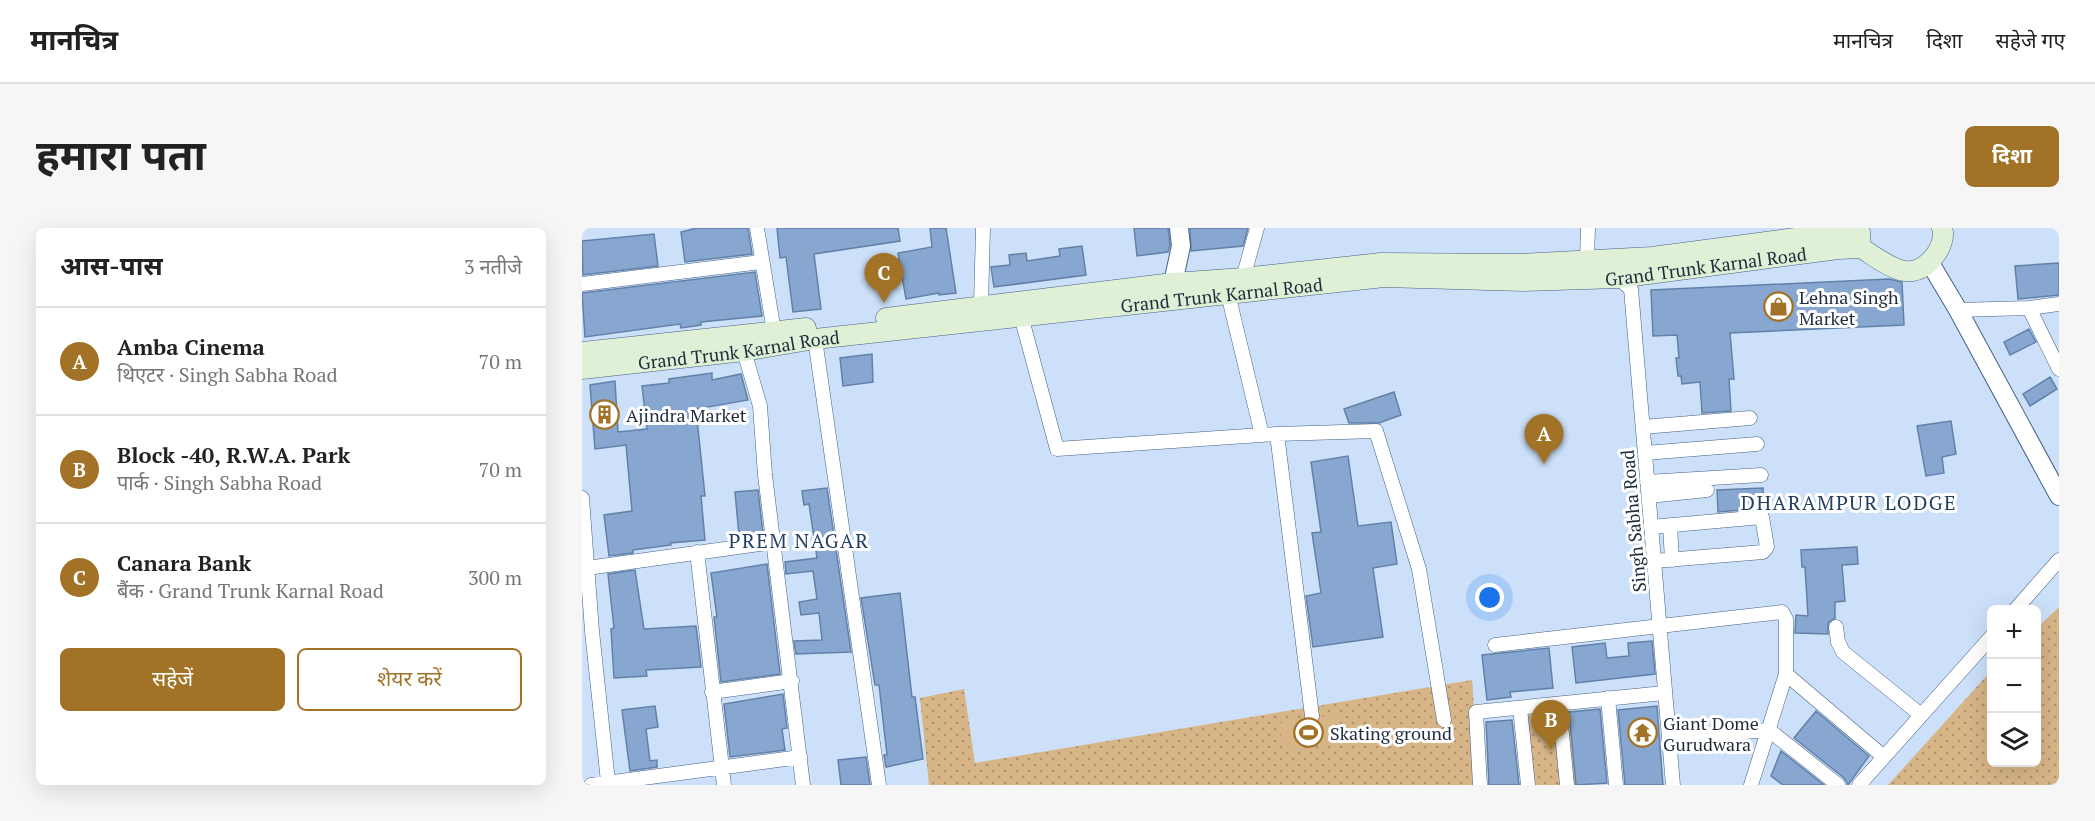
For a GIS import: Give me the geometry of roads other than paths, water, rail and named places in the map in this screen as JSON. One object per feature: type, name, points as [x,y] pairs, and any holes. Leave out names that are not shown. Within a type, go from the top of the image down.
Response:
[{"type":"main road","points":[[1862,236],[1890,268],[1904,272],[1917,270],[1930,263],[1940,249],[1948,229]]},
{"type":"main road","name":"Grand Trunk Karnal Road","points":[[582,352],[774,332],[981,306],[1174,291],[1228,294],[1383,277],[1523,280],[1617,269],[1652,258],[1840,232],[1862,236]]},
{"type":"main road","name":"Grand Trunk Karnal Road","points":[[582,369],[744,351],[815,339],[1021,316],[1243,278],[1381,263],[1521,264],[1587,260],[1617,269]]},
{"type":"street","points":[[757,228],[774,332]]},
{"type":"street","points":[[981,306],[983,228]]},
{"type":"street","points":[[1172,228],[1175,247],[1174,291]]},
{"type":"street","points":[[1174,291],[1181,246],[1179,228]]},
{"type":"street","points":[[1243,278],[1257,228]]},
{"type":"street","points":[[1587,260],[1588,228]]},
{"type":"street","points":[[582,284],[761,262]]},
{"type":"street","points":[[1930,263],[2059,496]]},
{"type":"street","name":"Singh Sabha Road","points":[[1617,269],[1631,289],[1673,785]]},
{"type":"street","points":[[1228,294],[1262,435]]},
{"type":"street","points":[[1958,310],[2029,308],[2059,304]]},
{"type":"street","points":[[2029,308],[2059,369]]},
{"type":"street","points":[[1021,316],[1057,450],[1278,434],[1376,431],[1419,569],[1444,720]]},
{"type":"street","points":[[815,339],[879,785]]},
{"type":"street","points":[[744,351],[760,406],[765,475],[803,785]]},
{"type":"street","points":[[1643,427],[1750,418]]},
{"type":"street","points":[[1278,434],[1312,716]]},
{"type":"street","points":[[1645,453],[1757,444]]},
{"type":"street","points":[[1648,489],[1761,475]]},
{"type":"street","points":[[1648,489],[1707,490]]},
{"type":"street","points":[[582,498],[600,784],[800,757]]},
{"type":"street","points":[[1651,527],[1762,517],[1767,547],[1763,552],[1654,561]]},
{"type":"street","points":[[1670,525],[1672,560]]},
{"type":"street","points":[[587,568],[775,542]]},
{"type":"street","points":[[697,552],[724,785]]},
{"type":"street","points":[[2019,605],[2059,560]]},
{"type":"street","points":[[1495,645],[1782,612],[1786,619],[1786,674],[1751,785]]},
{"type":"street","points":[[1836,627],[1838,642],[1843,652],[1921,716]]},
{"type":"street","points":[[1859,785],[1987,642]]},
{"type":"street","points":[[1786,674],[1884,757]]},
{"type":"street","points":[[712,692],[792,681]]},
{"type":"street","points":[[1480,785],[1476,712],[1664,693]]},
{"type":"street","points":[[1608,698],[1616,785]]},
{"type":"street","points":[[1559,704],[1567,785]]},
{"type":"street","points":[[1520,708],[1528,785]]},
{"type":"street","points":[[1669,738],[1769,730],[1838,785]]},
{"type":"place","name":"Canara Bank","points":[[884,303]]},
{"type":"place","name":"Lehna Singh Market","points":[[1778,307]]},
{"type":"place","name":"Ajindra Market","points":[[605,415]]},
{"type":"place","name":"Amba Cinema","points":[[1544,464]]},
{"type":"place","name":"Skating ground","points":[[1309,733]]},
{"type":"place","name":"Giant Dome Gurudwara","points":[[1642,733]]},
{"type":"place","name":"Block -40, R.W.A. Park","points":[[1551,750]]},
{"type":"district","name":"DHARAMPUR LODGE","points":[[1849,502]]},
{"type":"district","name":"PREM NAGAR","points":[[799,540]]}]
